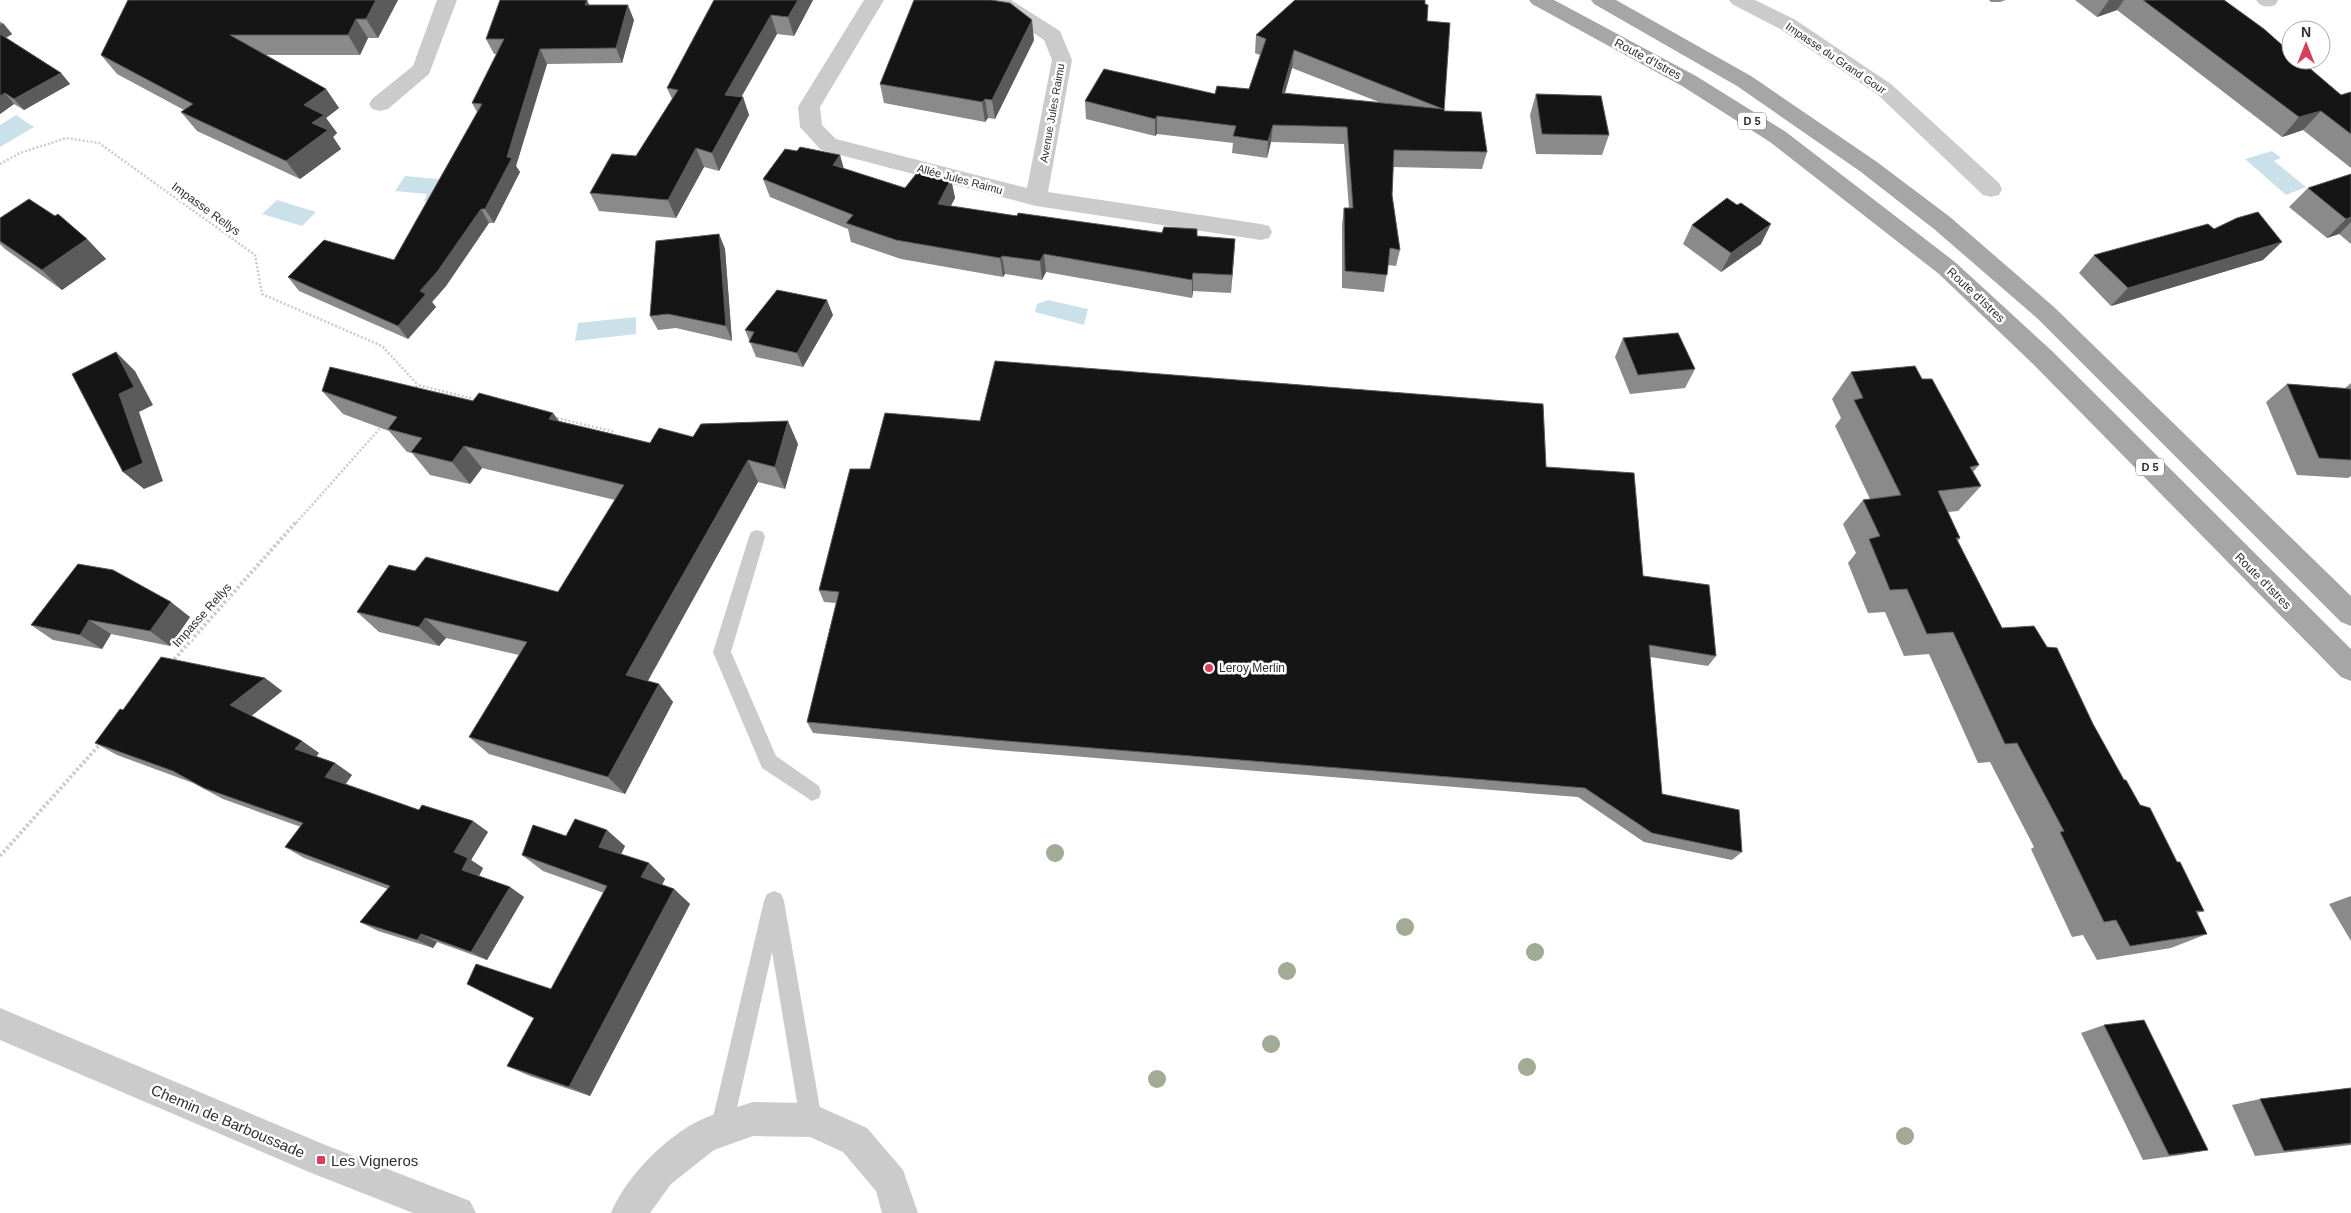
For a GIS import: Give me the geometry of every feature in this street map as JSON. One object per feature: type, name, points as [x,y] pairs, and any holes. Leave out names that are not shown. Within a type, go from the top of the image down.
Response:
[{"type":"main road","name":"Route d'Istres","points":[[1539,0],[1689,81],[1778,137],[1947,268],[2043,358],[2351,668]]},
{"type":"main road","name":"D 5","points":[[1601,0],[1744,81],[1868,166],[1942,223],[2046,313],[2351,614]]},
{"type":"street","points":[[380,104],[422,69],[447,0]]},
{"type":"street","name":"Allée Jules Raimu","points":[[874,0],[809,107],[811,127],[829,144],[1036,198],[1261,232]]},
{"type":"street","name":"Avenue Jules Raimu","points":[[997,0],[1053,36],[1062,60],[1036,198]]},
{"type":"street","name":"Impasse du Grand Gour","points":[[1739,0],[1787,24],[1884,88],[1957,155],[1990,190]]},
{"type":"street","name":"Chemin de Barboussade","points":[[0,1024],[321,1160],[458,1213]]},
{"type":"street","points":[[629,1213],[659,1172],[704,1137],[753,1119],[811,1120],[855,1140],[891,1182],[900,1213]]},
{"type":"lane","points":[[757,537],[722,652],[769,762],[812,792]]},
{"type":"lane","points":[[721,1130],[774,901],[811,1120]]},
{"type":"path","name":"Impasse Rellys","points":[[0,164],[20,153],[66,138],[99,142],[255,255],[262,294],[382,346],[418,386]]},
{"type":"path","points":[[411,393],[418,386],[483,401]]},
{"type":"path","points":[[549,416],[615,432]]},
{"type":"path","name":"Impasse Rellys","points":[[166,670],[384,423]]},
{"type":"path","points":[[0,856],[106,737]]},
{"type":"water","points":[[16,115],[34,127],[0,147],[0,125]]},
{"type":"water","points":[[2272,151],[2281,158],[2274,161],[2306,187],[2286,195],[2245,159]]},
{"type":"water","points":[[405,176],[448,180],[435,202],[424,201],[427,194],[395,191]]},
{"type":"water","points":[[277,200],[316,212],[302,226],[262,214]]},
{"type":"water","points":[[1048,300],[1088,309],[1084,325],[1035,312],[1037,304]]},
{"type":"water","points":[[636,317],[636,334],[575,341],[578,323]]},
{"type":"building","points":[[128,0],[376,0],[366,19],[356,19],[348,35],[230,35],[326,89],[304,105],[324,115],[312,123],[328,130],[286,161],[181,112],[193,104],[101,55]]},
{"type":"building","points":[[500,0],[587,0],[585,5],[628,5],[616,48],[540,49],[507,157],[512,158],[485,209],[481,209],[437,272],[420,291],[426,294],[398,326],[288,277],[324,240],[394,260],[482,104],[472,103],[504,39],[486,39]]},
{"type":"building","points":[[714,0],[798,0],[788,17],[771,15],[725,95],[743,97],[712,153],[696,148],[668,200],[590,193],[612,154],[636,156],[678,90],[667,88]]},
{"type":"building","points":[[914,0],[991,0],[1010,3],[1032,20],[992,100],[985,99],[982,102],[880,84]]},
{"type":"building","points":[[1295,0],[1425,0],[1425,4],[1428,5],[1427,21],[1450,23],[1444,111],[1481,112],[1487,152],[1394,150],[1392,195],[1400,250],[1390,248],[1387,275],[1345,271],[1344,208],[1353,208],[1347,127],[1273,125],[1268,141],[1233,136],[1236,126],[1157,116],[1155,119],[1085,101],[1104,69],[1215,94],[1217,86],[1249,89],[1266,39],[1256,35]],"holes":[[[1294,50],[1443,109],[1282,93]]]},
{"type":"building","points":[[2143,0],[2224,0],[2264,29],[2281,44],[2281,70],[2312,70],[2341,95],[2351,92],[2351,134],[2321,111],[2299,117]]},
{"type":"building","points":[[0,34],[61,73],[14,99],[5,93],[0,96]]},
{"type":"building","points":[[1536,94],[1601,96],[1609,135],[1542,134]]},
{"type":"building","points":[[800,147],[840,155],[833,165],[905,188],[920,169],[951,179],[938,204],[1017,216],[1018,213],[1162,233],[1164,227],[1197,229],[1197,236],[1235,239],[1232,275],[1193,273],[1192,280],[1044,254],[1040,261],[1002,256],[1000,258],[896,240],[846,223],[853,215],[763,179],[785,149],[797,151]]},
{"type":"building","points":[[2351,174],[2351,217],[2346,219],[2308,188]]},
{"type":"building","points":[[1727,198],[1737,205],[1741,203],[1771,224],[1731,253],[1692,225]]},
{"type":"building","points":[[29,199],[55,216],[58,214],[87,239],[42,270],[0,241],[0,218]]},
{"type":"building","points":[[2258,212],[2282,242],[2128,288],[2094,255],[2208,224],[2214,229],[2237,218]]},
{"type":"building","points":[[719,234],[726,326],[668,314],[650,316],[656,241]]},
{"type":"building","points":[[777,290],[827,300],[797,353],[749,342],[754,332],[745,330]]},
{"type":"building","points":[[1678,333],[1695,369],[1638,375],[1623,338]]},
{"type":"building","points":[[116,352],[134,387],[119,394],[143,463],[123,472],[72,374]]},
{"type":"building","name":"Leroy Merlin","points":[[995,361],[1543,404],[1546,467],[1634,473],[1643,576],[1709,585],[1716,656],[1649,645],[1662,794],[1739,810],[1742,852],[1652,833],[1585,788],[994,740],[807,722],[839,592],[819,590],[850,469],[870,469],[885,413],[980,421]]},
{"type":"building","points":[[1915,366],[1922,379],[1932,379],[1979,465],[1970,467],[1981,486],[1938,491],[1960,538],[1956,538],[2002,628],[2034,626],[2047,647],[2057,648],[2093,724],[2124,780],[2126,780],[2140,805],[2150,808],[2177,862],[2180,862],[2204,911],[2196,911],[2207,934],[2130,946],[2116,920],[2104,922],[2060,832],[2064,831],[2017,743],[2005,744],[1953,632],[1927,634],[1907,589],[1890,590],[1869,539],[1880,536],[1863,500],[1901,495],[1854,400],[1863,398],[1851,372]]},
{"type":"building","points":[[330,367],[473,401],[479,393],[553,413],[549,419],[650,443],[659,428],[693,437],[701,424],[788,421],[775,467],[748,460],[626,675],[659,684],[608,777],[469,737],[527,642],[425,618],[419,627],[357,612],[389,565],[415,571],[426,557],[558,592],[624,485],[464,446],[452,462],[411,452],[422,438],[388,429],[397,417],[322,391]]},
{"type":"building","points":[[2287,384],[2351,389],[2351,460],[2319,458]]},
{"type":"building","points":[[78,564],[113,570],[171,602],[150,631],[89,620],[80,635],[31,625]]},
{"type":"building","points":[[161,657],[265,678],[230,705],[302,741],[295,749],[335,763],[325,777],[419,810],[422,805],[473,821],[454,852],[468,858],[462,870],[510,887],[471,952],[421,934],[417,940],[360,922],[390,886],[285,847],[303,823],[204,788],[173,771],[95,743],[120,709],[123,710]]},
{"type":"building","points":[[575,819],[607,830],[599,847],[649,863],[641,877],[674,889],[569,1087],[507,1066],[534,1018],[467,984],[476,964],[551,989],[607,886],[522,855],[533,825],[566,836]]},
{"type":"building","points":[[2144,1020],[2208,1150],[2169,1155],[2104,1025]]},
{"type":"building","points":[[2351,1088],[2351,1143],[2284,1151],[2260,1099]]},
{"type":"place","name":"Leroy Merlin","points":[[1209,668]]},
{"type":"place","name":"Les Vigneros","points":[[321,1160]]}]
